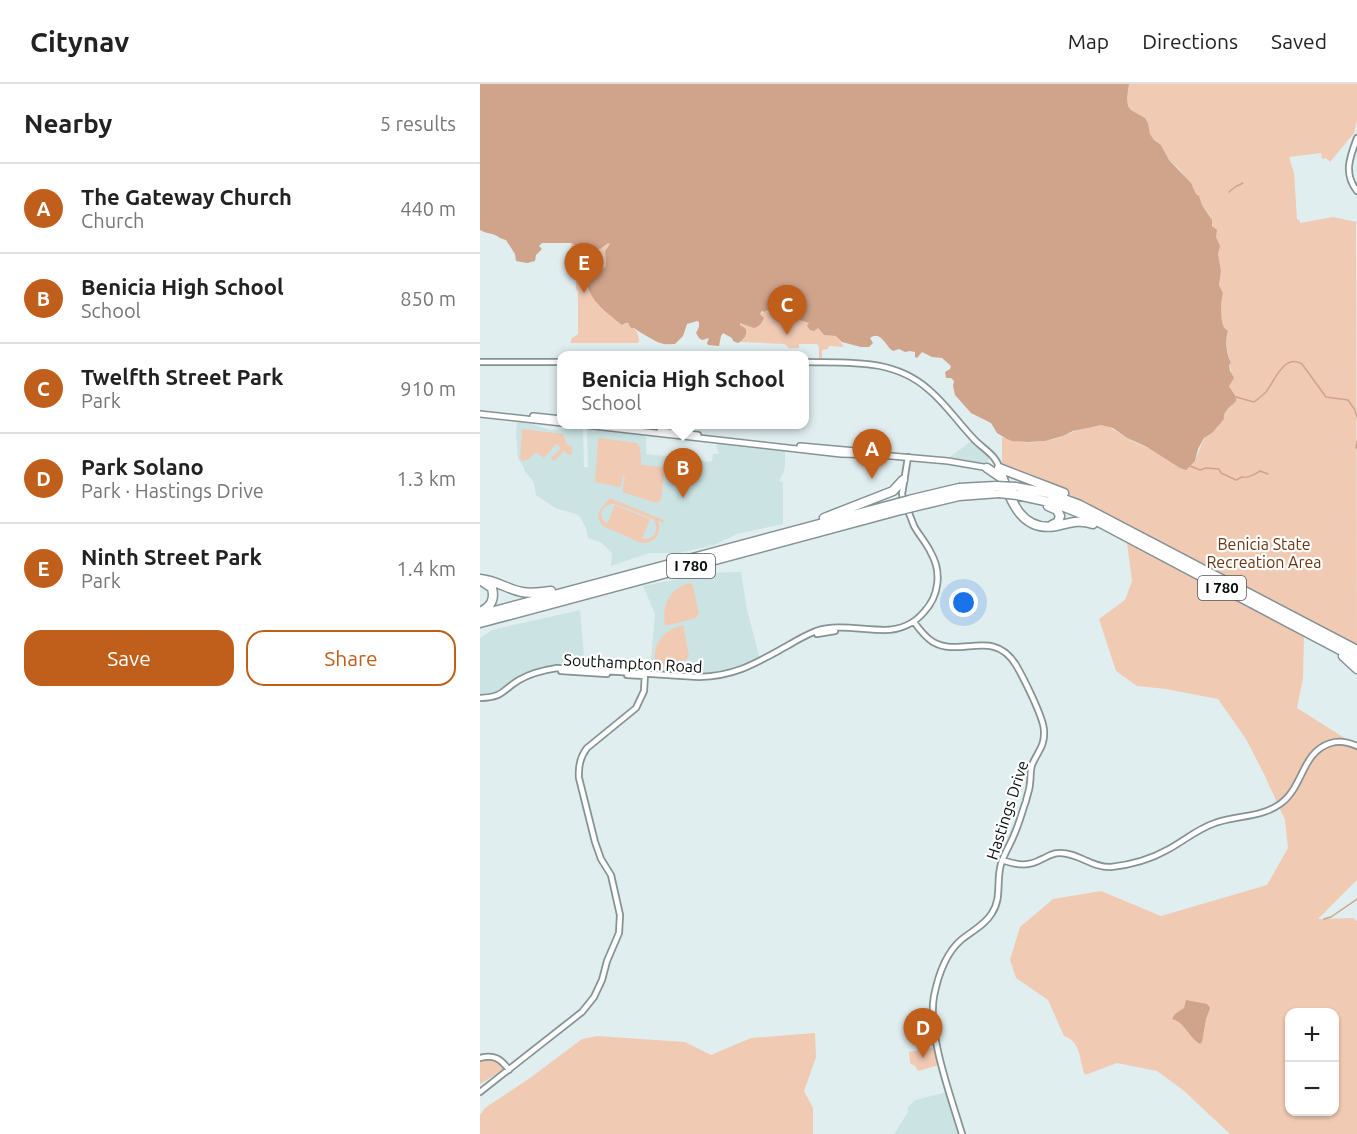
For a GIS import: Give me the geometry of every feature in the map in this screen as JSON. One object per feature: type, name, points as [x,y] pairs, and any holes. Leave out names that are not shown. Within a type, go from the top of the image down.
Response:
[{"type":"highway","points":[[987,468],[1004,480]]},
{"type":"highway","points":[[999,468],[1013,502],[1023,517],[1032,523],[1049,526],[1083,521],[1134,541]]},
{"type":"highway","points":[[999,468],[1072,497],[1105,518]]},
{"type":"highway","points":[[765,539],[890,492],[896,489],[903,480]]},
{"type":"highway","name":"I 780","points":[[480,613],[904,503],[997,490],[1037,491],[1064,498],[1105,518],[1357,649]]},
{"type":"highway","points":[[1016,491],[1057,510],[1059,519],[1056,524],[1049,526]]},
{"type":"highway","name":"I 780","points":[[1016,491],[1064,506],[1089,517],[1357,659]]},
{"type":"highway","points":[[890,492],[904,503]]},
{"type":"highway","name":"I 780","points":[[480,623],[904,503]]},
{"type":"highway","points":[[480,580],[491,581],[528,593],[598,583]]},
{"type":"highway","points":[[480,580],[492,588],[493,596],[490,606],[480,613]]},
{"type":"highway","points":[[480,629],[542,606]]},
{"type":"highway","points":[[1310,634],[1346,658],[1357,669]]},
{"type":"main road","points":[[480,412],[557,421]]},
{"type":"main road","points":[[620,429],[971,467],[999,468]]},
{"type":"main road","points":[[653,429],[856,451],[860,454]]},
{"type":"street","points":[[1357,138],[1348,166],[1350,179],[1357,191]]},
{"type":"street","points":[[480,362],[557,362]]},
{"type":"street","points":[[809,362],[871,363],[909,375],[932,392],[977,443],[998,462],[999,468]]},
{"type":"street","points":[[987,468],[993,464],[991,455]]},
{"type":"street","points":[[908,459],[903,480],[904,503],[914,525],[933,550],[940,574],[940,588],[933,604],[926,615],[915,623]]},
{"type":"street","name":"Southampton Road","points":[[480,700],[497,696],[523,678],[549,669],[570,668],[699,677],[724,675],[750,666],[805,635],[820,630],[829,628],[890,629],[915,623]]},
{"type":"street","name":"Hastings Drive","points":[[915,623],[925,635],[940,645],[949,647],[986,645],[1005,653],[1016,666],[1042,720],[1045,732],[1042,747],[1032,765],[1029,788],[1016,831],[1002,860],[995,908],[985,922],[951,950],[934,996],[933,1020],[937,1044],[962,1134]]},
{"type":"street","points":[[480,1092],[576,1018],[588,1006],[598,990],[620,928],[619,906],[611,875],[601,859],[595,842],[578,771],[580,759],[587,748],[636,708],[644,691],[645,674]]},
{"type":"street","points":[[1002,860],[1023,865],[1058,853],[1071,854],[1106,867],[1120,866],[1149,858],[1166,851],[1198,830],[1212,824],[1261,813],[1280,804],[1296,786],[1311,756],[1319,748],[1343,741],[1357,746]]},
{"type":"street","points":[[480,1058],[489,1056],[498,1058],[508,1070]]},
{"type":"shaded area","points":[[480,84],[1129,84],[1128,106],[1145,118],[1150,134],[1161,145],[1169,160],[1191,183],[1212,220],[1212,226],[1217,230],[1221,271],[1219,285],[1223,293],[1222,320],[1228,331],[1226,347],[1231,363],[1230,371],[1234,378],[1229,386],[1236,401],[1213,432],[1204,438],[1195,461],[1186,470],[1113,428],[1101,425],[1073,431],[1045,441],[1012,441],[997,433],[991,423],[971,413],[955,395],[954,381],[946,378],[945,372],[951,366],[942,358],[932,357],[922,352],[917,358],[915,352],[905,352],[899,349],[893,351],[877,336],[870,338],[873,343],[869,347],[842,342],[836,336],[824,335],[818,328],[814,331],[810,330],[807,326],[809,323],[792,317],[782,310],[762,311],[760,314],[764,318],[754,328],[740,323],[746,329],[746,333],[738,343],[723,333],[719,346],[708,345],[709,338],[702,340],[696,333],[699,327],[697,321],[687,324],[683,336],[675,344],[660,343],[631,328],[628,323],[622,325],[592,297],[586,274],[600,271],[606,266],[605,251],[610,244],[600,249],[581,252],[572,243],[542,243],[539,246],[542,249],[536,255],[535,261],[527,263],[516,261],[515,254],[506,240],[480,230]]},
{"type":"shaded area","points":[[517,421],[550,430],[583,429],[584,467],[588,467],[588,429],[644,435],[646,454],[705,462],[712,461],[713,454],[719,454],[716,446],[718,443],[783,450],[785,465],[779,481],[783,482],[783,524],[737,534],[714,545],[679,553],[649,553],[611,566],[612,553],[602,543],[588,538],[580,517],[555,508],[536,495],[534,484],[518,458]]},
{"type":"shaded area","points":[[971,441],[990,457],[986,464],[950,457]]},
{"type":"shaded area","points":[[741,572],[747,610],[760,659],[729,672],[709,676],[650,671],[655,614],[643,586],[708,573]]},
{"type":"shaded area","points":[[580,610],[584,666],[544,667],[529,673],[499,694],[480,697],[480,638],[492,630]]},
{"type":"shaded area","points":[[1186,1000],[1207,1004],[1210,1008],[1200,1044],[1180,1023],[1172,1019],[1184,1008]]},
{"type":"shaded area","points":[[947,1092],[958,1134],[894,1134],[908,1112],[908,1107],[915,1100]]},
{"type":"green space","name":"Benicia State Recreation Area","points":[[1129,84],[1357,84],[1357,121],[1354,133],[1330,162],[1326,158],[1322,159],[1321,153],[1289,157],[1294,173],[1297,219],[1300,223],[1333,217],[1356,222],[1357,645],[1123,533],[1096,509],[1067,493],[1004,467],[1002,464],[1002,437],[1016,441],[1039,442],[1100,425],[1110,427],[1141,445],[1195,461],[1206,436],[1216,429],[1236,397],[1229,386],[1231,370],[1229,365],[1231,363],[1227,347],[1228,331],[1224,328],[1222,320],[1223,293],[1219,285],[1221,271],[1219,249],[1210,216],[1193,187],[1150,134],[1145,118],[1128,106]]},
{"type":"green space","points":[[608,242],[610,244],[605,251],[606,266],[600,271],[595,271],[587,288],[598,304],[633,327],[639,342],[570,343],[572,338],[578,334],[576,276],[578,274],[571,252],[571,243]]},
{"type":"green space","points":[[767,310],[782,310],[789,313],[791,317],[807,321],[824,335],[837,336],[844,347],[829,346],[828,349],[822,350],[822,360],[819,360],[817,344],[799,344],[799,348],[789,348],[784,344],[740,342],[744,339],[740,323],[760,325],[763,321],[760,314]]},
{"type":"green space","points":[[522,429],[563,434],[567,445],[572,447],[572,454],[569,455],[564,451],[554,461],[551,458],[561,448],[556,444],[544,458],[536,452],[528,460],[522,461],[520,458]]},
{"type":"green space","points":[[598,439],[637,443],[640,448],[641,465],[665,467],[661,500],[657,503],[622,492],[625,477],[623,476],[619,487],[595,482]]},
{"type":"green space","points":[[610,498],[664,520],[663,523],[658,521],[659,530],[654,540],[641,543],[603,526],[598,517],[602,508]],"holes":[[[615,504],[653,519],[656,530],[650,538],[642,539],[650,519],[615,505],[607,524],[601,512],[607,506]]]},
{"type":"green space","points":[[1127,543],[1304,635],[1303,678],[1297,708],[1343,737],[1357,749],[1357,880],[1318,919],[1353,918],[1357,921],[1357,1134],[1230,1134],[1183,1090],[1157,1071],[1117,1063],[1085,1075],[1077,1047],[1064,1036],[1048,1000],[1016,978],[1010,960],[1020,927],[1053,899],[1101,891],[1161,916],[1267,885],[1288,848],[1285,820],[1265,776],[1246,739],[1218,699],[1137,686],[1116,671],[1099,619],[1125,600],[1132,581]]},
{"type":"green space","points":[[692,583],[699,613],[696,618],[665,626],[664,611],[669,598],[678,588]]},
{"type":"green space","points":[[683,625],[689,656],[686,660],[656,667],[655,652],[660,640],[669,631]]},
{"type":"green space","points":[[815,1033],[816,1057],[804,1091],[813,1108],[813,1134],[480,1134],[480,1115],[485,1108],[582,1039],[597,1036],[685,1042],[711,1055],[751,1038]]},
{"type":"green space","points":[[935,1049],[939,1065],[918,1071],[910,1063],[909,1052]]},
{"type":"green space","points":[[493,1059],[505,1069],[480,1084],[480,1061]]},
{"type":"waterway","points":[[1229,192],[1243,183]]},
{"type":"waterway","points":[[1236,397],[1254,402],[1266,392],[1285,365],[1296,362],[1302,364],[1326,397],[1348,400],[1357,417]]},
{"type":"waterway","points":[[1357,441],[1357,448]]},
{"type":"waterway","points":[[1190,466],[1200,470],[1219,469],[1221,473],[1236,480],[1260,471],[1268,474]]},
{"type":"waterway","points":[[1324,919],[1331,917],[1357,899]]},
{"type":"place","name":"Ninth Street Park","points":[[584,293]]},
{"type":"place","name":"Twelfth Street Park","points":[[787,335]]},
{"type":"place","name":"The Gateway Church","points":[[872,479]]},
{"type":"place","name":"Benicia High School","points":[[683,498]]},
{"type":"place","name":"Park Solano","points":[[923,1058]]}]
